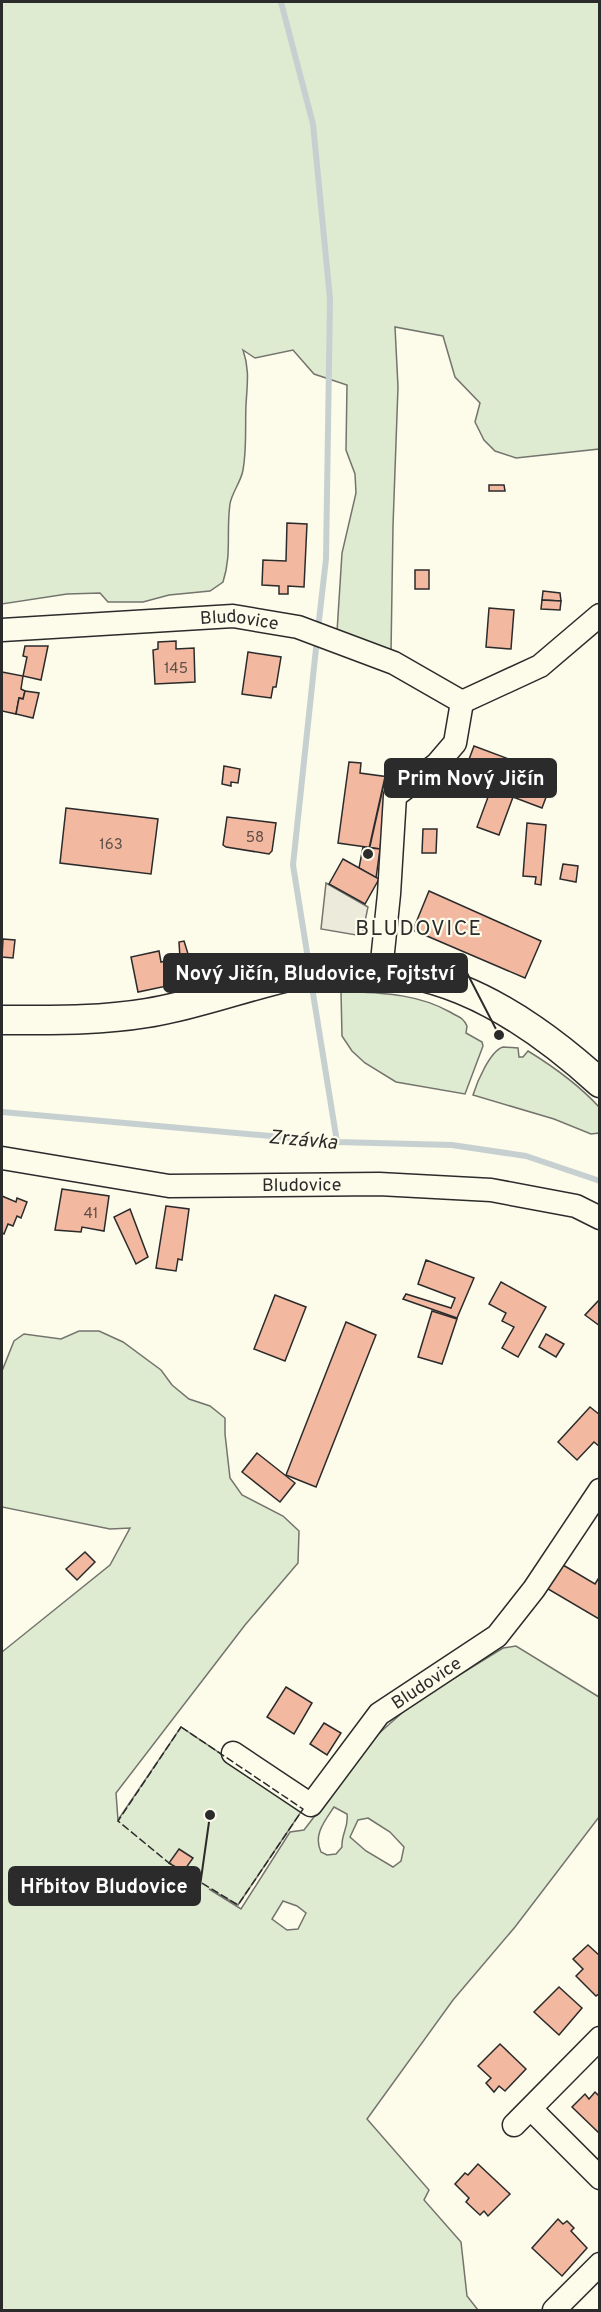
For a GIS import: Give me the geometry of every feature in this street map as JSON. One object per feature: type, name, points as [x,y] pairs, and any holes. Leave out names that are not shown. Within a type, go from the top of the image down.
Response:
[{"type":"main road","points":[[2,1020],[82,1019],[146,1013],[308,974],[346,969],[381,971],[430,978],[499,1006],[542,1035],[600,1083]]},
{"type":"street","points":[[381,971],[389,894],[395,796],[437,764],[455,743],[462,702],[540,666],[600,615]]},
{"type":"street","name":"Bludovice","points":[[2,630],[233,616],[298,627],[383,659],[462,702]]},
{"type":"street","name":"Bludovice","points":[[2,1158],[169,1186],[379,1184],[491,1190],[576,1206],[600,1218]]},
{"type":"street","name":"Bludovice","points":[[233,1753],[311,1805],[379,1714],[497,1636],[534,1589],[600,1490]]},
{"type":"street","points":[[513,2126],[600,2038]]},
{"type":"street","points":[[531,2109],[600,2178]]},
{"type":"street","points":[[554,2310],[600,2264]]},
{"type":"green space","points":[[2,2],[599,2],[599,449],[516,458],[495,451],[484,440],[475,422],[480,403],[455,377],[443,336],[395,327],[398,387],[391,653],[337,632],[342,553],[356,493],[355,474],[346,450],[347,385],[314,374],[293,350],[255,358],[243,350],[248,378],[245,454],[242,474],[230,504],[228,552],[223,582],[210,591],[169,595],[143,602],[108,602],[100,593],[67,594],[2,604]]},
{"type":"green space","points":[[341,991],[384,994],[424,1001],[462,1019],[467,1026],[466,1033],[482,1042],[483,1046],[465,1094],[396,1082],[365,1063],[352,1051],[342,1036]]},
{"type":"green space","points":[[503,1047],[518,1048],[519,1057],[523,1057],[528,1051],[583,1091],[599,1107],[599,1133],[591,1134],[554,1119],[473,1095],[493,1054]]},
{"type":"green space","points":[[79,1331],[99,1331],[123,1342],[161,1370],[172,1385],[189,1399],[210,1406],[225,1418],[230,1478],[242,1495],[283,1516],[299,1531],[298,1563],[245,1625],[116,1793],[118,1820],[181,1727],[303,1809],[238,1905],[209,1889],[241,1909],[290,1832],[304,1830],[376,1736],[412,1704],[503,1648],[516,1646],[599,1697],[599,1817],[515,1927],[453,2000],[367,2119],[429,2190],[424,2200],[461,2242],[467,2296],[478,2310],[2,2310],[2,1652],[110,1565],[130,1528],[110,1529],[2,1507],[2,1371],[14,1341],[24,1334],[61,1339]],"holes":[[[334,1807],[347,1814],[347,1823],[342,1847],[336,1854],[327,1855],[321,1852],[318,1840],[323,1823]],[[368,1818],[390,1832],[404,1847],[401,1861],[393,1867],[366,1851],[350,1837],[358,1820]],[[283,1901],[297,1906],[306,1913],[298,1929],[287,1930],[272,1919]]]},
{"type":"shaded area","points":[[326,883],[368,907],[362,936],[321,929]]},
{"type":"building","points":[[489,485],[504,485],[505,491],[489,491]]},
{"type":"building","points":[[287,523],[307,524],[304,587],[288,586],[288,594],[279,594],[279,586],[262,585],[263,560],[286,561]]},
{"type":"building","points":[[415,570],[429,570],[429,589],[415,589]]},
{"type":"building","points":[[543,591],[560,593],[561,601],[542,600]]},
{"type":"building","points":[[542,600],[561,601],[560,610],[541,609]]},
{"type":"building","points":[[489,608],[514,610],[511,649],[486,647]]},
{"type":"building","points":[[176,641],[176,649],[194,648],[195,682],[155,684],[153,650],[158,649],[158,642]]},
{"type":"building","points":[[25,646],[48,646],[41,680],[23,676],[27,657],[23,656]]},
{"type":"building","points":[[248,652],[281,657],[276,687],[273,687],[271,698],[242,694]]},
{"type":"building","points":[[2,672],[23,676],[21,689],[25,691],[23,699],[19,698],[16,714],[2,711]]},
{"type":"building","points":[[25,691],[39,693],[33,718],[16,714],[19,698],[23,699]]},
{"type":"building","points":[[474,746],[554,776],[542,808],[513,797],[499,835],[477,827],[491,789],[462,778]]},
{"type":"building","points":[[349,762],[361,763],[360,773],[389,777],[380,849],[338,843]]},
{"type":"building","points":[[224,766],[240,769],[238,783],[231,782],[231,786],[222,784]]},
{"type":"building","points":[[66,808],[158,819],[151,874],[60,863]]},
{"type":"building","points":[[227,817],[276,823],[272,851],[269,854],[223,845]]},
{"type":"building","points":[[527,823],[546,825],[541,885],[535,884],[536,877],[523,876]]},
{"type":"building","points":[[423,829],[437,829],[436,853],[422,853]]},
{"type":"building","points":[[363,847],[380,849],[376,878],[359,868]]},
{"type":"building","points":[[343,859],[379,879],[365,904],[329,884]]},
{"type":"building","points":[[563,864],[578,866],[576,882],[560,879]]},
{"type":"building","points":[[429,891],[541,941],[525,978],[413,930]]},
{"type":"building","points":[[3,939],[15,940],[13,958],[2,957]]},
{"type":"building","points":[[184,941],[189,957],[186,982],[138,992],[131,957],[159,951],[161,962],[180,958],[179,942]]},
{"type":"building","points":[[62,1189],[109,1196],[104,1231],[82,1227],[81,1232],[55,1230]]},
{"type":"building","points":[[2,1196],[16,1202],[17,1198],[27,1202],[21,1218],[17,1216],[13,1226],[8,1224],[4,1234],[2,1233]]},
{"type":"building","points":[[166,1206],[189,1209],[182,1260],[178,1259],[176,1271],[156,1268]]},
{"type":"building","points":[[130,1209],[148,1257],[136,1264],[114,1217]]},
{"type":"building","points":[[426,1260],[474,1278],[457,1318],[403,1299],[406,1294],[451,1308],[455,1298],[418,1284]]},
{"type":"building","points":[[501,1282],[546,1307],[518,1357],[502,1348],[514,1327],[502,1321],[506,1313],[489,1304]]},
{"type":"building","points":[[275,1295],[306,1307],[285,1361],[254,1349]]},
{"type":"building","points":[[600,1299],[600,1326],[585,1315]]},
{"type":"building","points":[[432,1311],[457,1319],[442,1364],[418,1357]]},
{"type":"building","points":[[346,1322],[376,1335],[316,1487],[286,1475]]},
{"type":"building","points":[[546,1334],[564,1344],[556,1357],[539,1347]]},
{"type":"building","points":[[590,1407],[600,1415],[600,1447],[594,1442],[577,1460],[558,1442]]},
{"type":"building","points":[[257,1453],[295,1483],[280,1502],[242,1472]]},
{"type":"building","points":[[85,1552],[95,1562],[77,1580],[66,1569]]},
{"type":"building","points":[[558,1562],[595,1584],[600,1576],[599,1619],[543,1586]]},
{"type":"building","points":[[286,1687],[312,1703],[294,1734],[267,1717]]},
{"type":"building","points":[[324,1723],[341,1733],[327,1755],[310,1744]]},
{"type":"building","points":[[179,1849],[193,1858],[183,1872],[169,1863]]},
{"type":"building","points":[[588,1945],[600,1956],[600,1993],[596,1996],[576,1976],[583,1969],[573,1959]]},
{"type":"building","points":[[559,1987],[582,2008],[559,2035],[534,2012]]},
{"type":"building","points":[[500,2044],[526,2069],[505,2091],[499,2086],[494,2092],[486,2083],[491,2078],[478,2066]]},
{"type":"building","points":[[595,2092],[600,2097],[600,2134],[572,2107],[585,2094],[589,2099]]},
{"type":"building","points":[[478,2164],[510,2194],[488,2216],[484,2211],[480,2215],[466,2202],[469,2198],[455,2184]]},
{"type":"building","points":[[558,2219],[563,2224],[567,2221],[574,2228],[571,2231],[587,2248],[562,2276],[532,2248]]},
{"type":"waterway","points":[[281,2],[313,124],[330,299],[326,559],[318,629]]},
{"type":"waterway","points":[[309,965],[293,865],[317,639]]},
{"type":"waterway","points":[[311,981],[337,1142]]},
{"type":"waterway","name":"Zrzávka","points":[[2,1112],[337,1142],[452,1145],[526,1156],[600,1181]]},
{"type":"fence","points":[[181,1727],[303,1809],[238,1905],[169,1863],[118,1821],[181,1727]]},
{"type":"place","name":"Prim Nový Jičín","points":[[368,854]]},
{"type":"place","name":"Nový Jičín, Bludovice, Fojtství","points":[[499,1035]]},
{"type":"place","name":"Hřbitov Bludovice","points":[[210,1815]]},
{"type":"district","name":"BLUDOVICE","points":[[419,928]]}]
